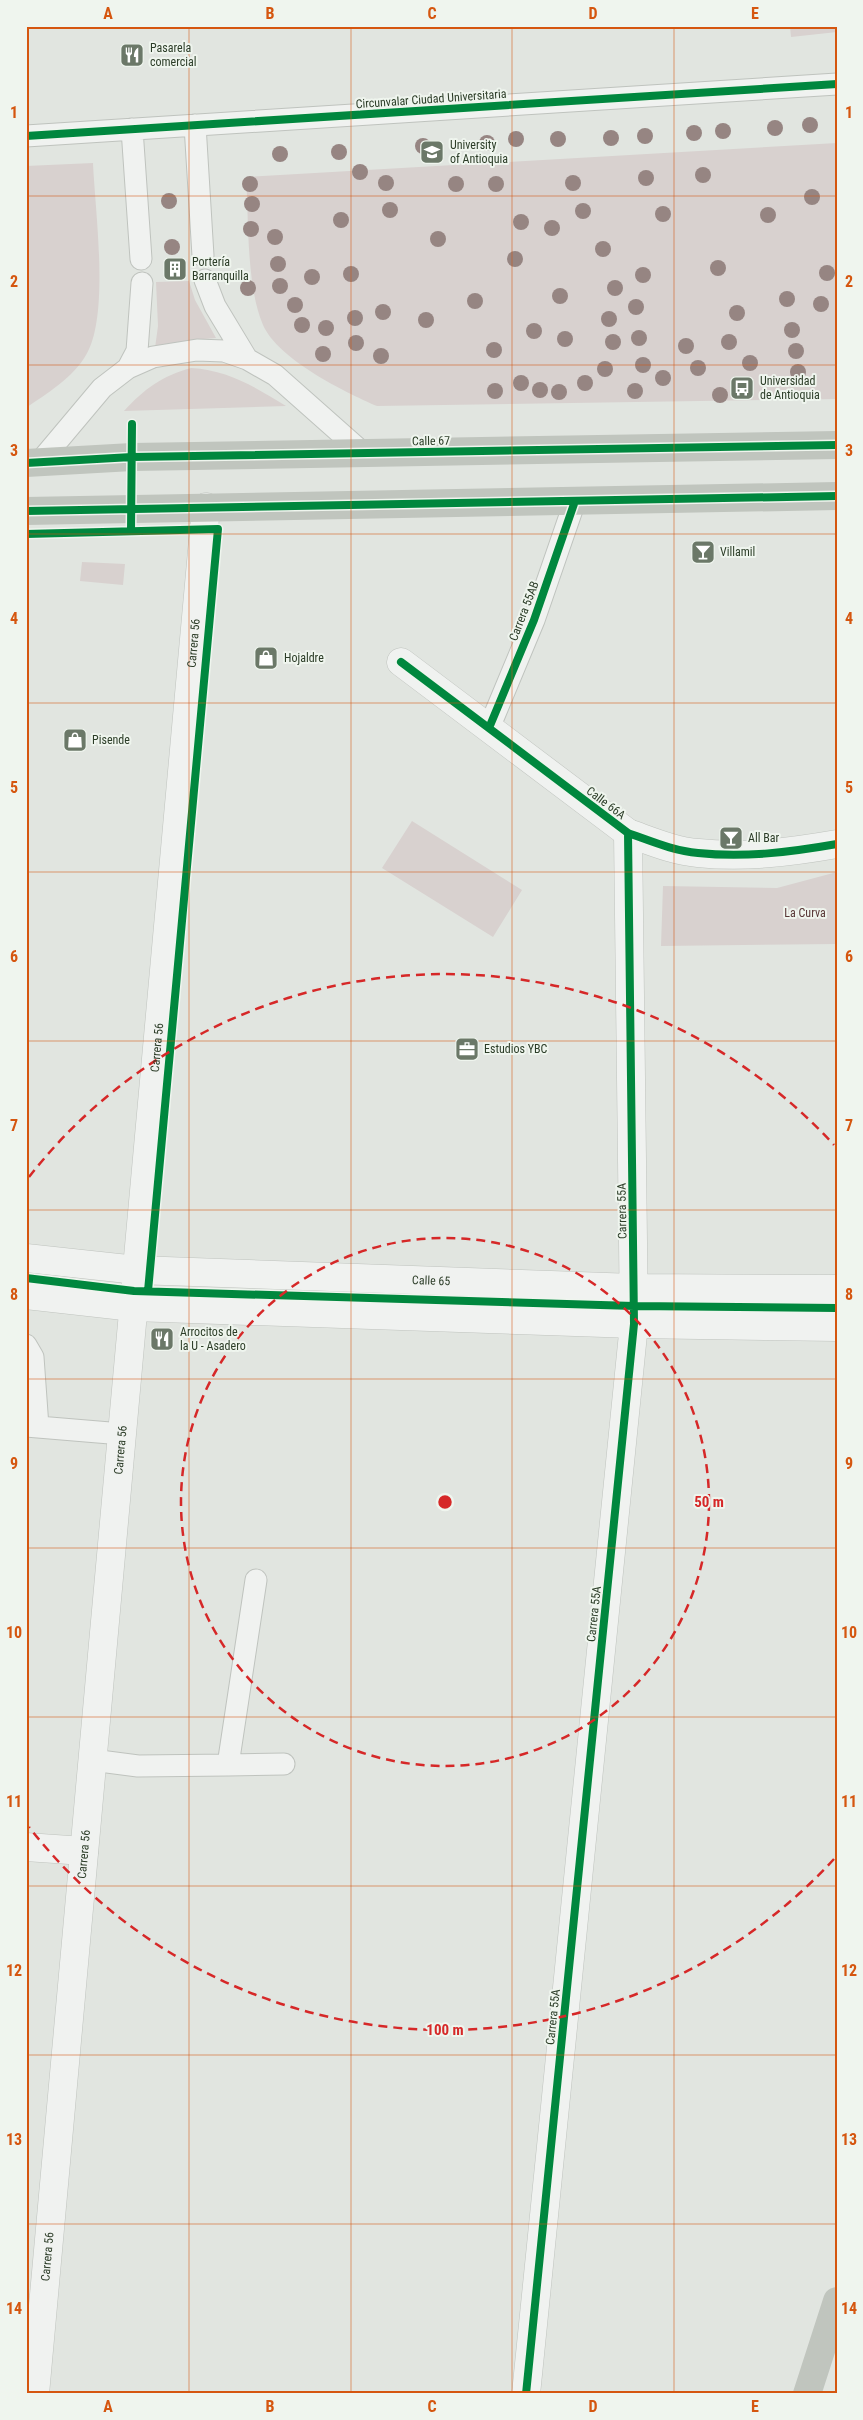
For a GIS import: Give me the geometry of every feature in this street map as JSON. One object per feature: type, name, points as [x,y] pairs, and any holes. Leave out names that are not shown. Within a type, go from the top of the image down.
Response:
[{"type":"main road","name":"Calle 67","points":[[33,463],[132,457],[837,445]]},
{"type":"main road","points":[[26,511],[837,496]]},
{"type":"main road","points":[[807,2394],[837,2301]]},
{"type":"street","name":"Carrera 56","points":[[35,2394],[206,507]]},
{"type":"street","name":"Calle 66A","points":[[401,662],[628,833],[663,846],[698,853],[747,854],[790,852],[837,844]]},
{"type":"street","name":"Carrera 55A","points":[[526,2394],[634,1324],[628,833]]},
{"type":"street","name":"Calle 65","points":[[26,1258],[137,1270],[634,1288],[837,1289]]},
{"type":"street","points":[[26,1295],[133,1307],[634,1324],[837,1327]]},
{"type":"street","points":[[26,1847],[84,1851]]},
{"type":"lane","name":"Circunvalar Ciudad Universitaria","points":[[26,136],[837,84]]},
{"type":"lane","points":[[195,126],[203,256]]},
{"type":"lane","points":[[132,129],[141,260]]},
{"type":"lane","points":[[205,280],[219,313],[247,359]]},
{"type":"lane","points":[[128,368],[137,352],[142,283]]},
{"type":"lane","points":[[33,463],[102,388],[128,368],[153,357],[198,350],[224,351],[247,359],[275,375],[363,453]]},
{"type":"lane","name":"Carrera 55AB","points":[[489,728],[534,620],[575,501]]},
{"type":"lane","points":[[26,1345],[33,1357],[32,1426],[122,1434]]},
{"type":"lane","points":[[228,1765],[256,1580]]},
{"type":"lane","points":[[92,1760],[138,1766],[284,1764]]},
{"type":"green space","points":[[790,26],[837,26],[837,32],[791,37]]},
{"type":"green space","points":[[837,143],[837,399],[377,406],[313,373],[282,350],[263,325],[258,309],[251,272],[246,177]]},
{"type":"green space","points":[[93,163],[98,234],[99,289],[98,315],[93,337],[86,355],[74,371],[26,408],[26,166]]},
{"type":"green space","points":[[189,281],[195,300],[216,338],[191,340],[155,348],[158,326],[156,282]]},
{"type":"green space","points":[[191,368],[204,369],[229,376],[252,386],[286,406],[124,411],[154,384],[171,375]]},
{"type":"green space","points":[[82,562],[125,564],[123,585],[80,581]]},
{"type":"green space","points":[[412,821],[522,890],[493,937],[382,868]]},
{"type":"green space","name":"La Curva","points":[[837,872],[837,944],[661,946],[663,886],[777,888]]},
{"type":"cycle path","points":[[26,136],[837,84]]},
{"type":"cycle path","points":[[131,531],[132,424]]},
{"type":"cycle path","points":[[26,463],[132,457],[837,445]]},
{"type":"cycle path","points":[[26,511],[837,496]]},
{"type":"cycle path","points":[[489,728],[534,620],[575,501]]},
{"type":"cycle path","points":[[26,534],[218,529],[148,1291]]},
{"type":"cycle path","points":[[401,662],[628,833],[680,850],[733,855],[768,853],[837,844]]},
{"type":"cycle path","points":[[526,2394],[634,1324],[628,833]]},
{"type":"cycle path","points":[[26,1278],[134,1291],[634,1306],[837,1308]]},
{"type":"place","name":"Pasarela comercial","points":[[132,55]]},
{"type":"place","name":"University of Antioquia","points":[[432,152]]},
{"type":"place","name":"Portería Barranquilla","points":[[175,269]]},
{"type":"place","name":"Universidad de Antioquia","points":[[742,388]]},
{"type":"place","name":"Villamil","points":[[703,552]]},
{"type":"place","name":"Hojaldre","points":[[266,658]]},
{"type":"place","name":"Pisende","points":[[75,740]]},
{"type":"place","name":"All Bar","points":[[731,838]]},
{"type":"place","name":"Estudios YBC","points":[[467,1049]]},
{"type":"place","name":"Arrocitos de la U - Asadero","points":[[162,1339]]}]
